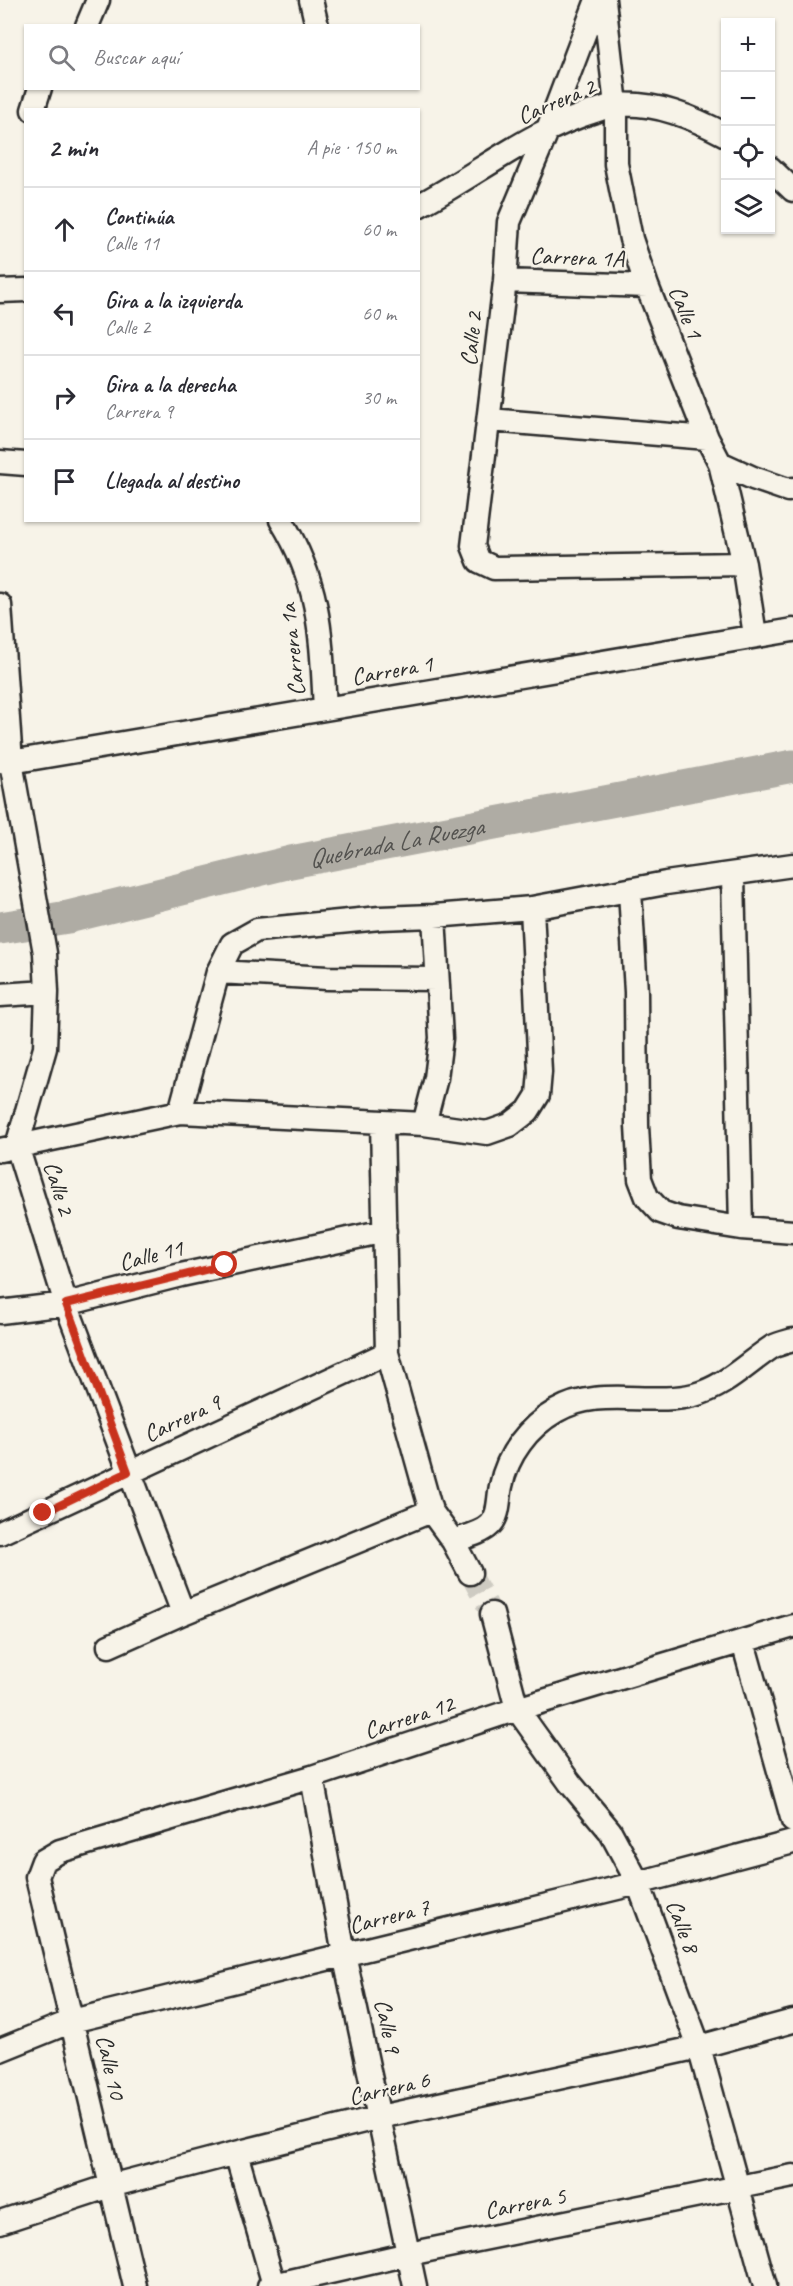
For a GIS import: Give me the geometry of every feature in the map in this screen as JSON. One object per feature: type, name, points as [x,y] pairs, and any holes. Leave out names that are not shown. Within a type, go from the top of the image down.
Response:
[{"type":"street","points":[[88,24],[98,0]]},
{"type":"street","points":[[311,0],[317,24]]},
{"type":"street","name":"Calle 2","points":[[597,0],[548,129],[509,222],[505,281],[473,546],[479,561],[494,568],[744,564]]},
{"type":"street","name":"Calle 1","points":[[604,0],[616,105],[616,164],[630,240],[707,438],[720,463],[744,564],[755,635]]},
{"type":"street","points":[[34,108],[39,90]]},
{"type":"street","name":"Carrera 2","points":[[420,205],[548,129],[575,117],[616,105],[661,108],[701,122],[721,132]]},
{"type":"street","points":[[775,172],[793,190]]},
{"type":"street","name":"Carrera 1A","points":[[505,281],[646,286]]},
{"type":"street","points":[[0,291],[24,290]]},
{"type":"street","points":[[489,420],[707,438]]},
{"type":"street","points":[[0,462],[24,464]]},
{"type":"street","points":[[720,463],[753,478],[789,490],[793,489]]},
{"type":"street","name":"Carrera 1a","points":[[282,522],[296,544],[313,588],[320,630],[325,709]]},
{"type":"street","points":[[0,605],[6,762]]},
{"type":"street","name":"Carrera 1","points":[[6,762],[793,630]]},
{"type":"street","name":"Calle 2","points":[[6,762],[28,856],[45,953],[47,992],[45,1048],[9,1148],[128,1472],[183,1613]]},
{"type":"street","points":[[180,1112],[218,972],[232,944],[257,930],[380,918],[532,908],[666,883],[793,865]]},
{"type":"street","points":[[733,875],[741,1228]]},
{"type":"street","points":[[630,891],[636,992],[637,1126],[640,1179],[647,1197],[661,1212],[678,1218],[741,1228],[793,1232]]},
{"type":"street","points":[[9,1148],[180,1112],[424,1124],[487,1133],[510,1125],[528,1112],[538,1095],[540,1072],[532,908]]},
{"type":"street","points":[[424,1124],[436,1078],[441,1038],[434,916]]},
{"type":"street","points":[[218,972],[327,978],[437,980]]},
{"type":"street","points":[[0,995],[47,992]]},
{"type":"street","points":[[382,1123],[387,1353],[431,1511],[453,1542],[470,1573]]},
{"type":"street","name":"Calle 11","points":[[0,1312],[66,1304],[180,1275],[385,1231]]},
{"type":"street","points":[[453,1542],[477,1533],[490,1525],[497,1513],[505,1470],[518,1446],[534,1427],[557,1410],[586,1400],[623,1396],[669,1399],[696,1395],[728,1379],[773,1346],[793,1340]]},
{"type":"street","name":"Carrera 9","points":[[0,1533],[387,1353]]},
{"type":"street","points":[[109,1646],[183,1613],[431,1511]]},
{"type":"street","name":"Calle 8","points":[[492,1614],[517,1709],[570,1783],[610,1831],[638,1882],[699,2046],[765,2286]]},
{"type":"street","name":"Carrera 12","points":[[43,1861],[60,1851],[312,1777],[517,1709],[793,1626]]},
{"type":"street","points":[[744,1642],[793,1821]]},
{"type":"street","name":"Calle 9","points":[[312,1777],[344,1954],[415,2286]]},
{"type":"street","name":"Carrera 7","points":[[0,2050],[72,2021],[793,1842]]},
{"type":"street","name":"Calle 10","points":[[43,1861],[37,1877],[135,2286]]},
{"type":"street","name":"Carrera 6","points":[[0,2222],[110,2186],[236,2153],[380,2117],[699,2046],[793,2021]]},
{"type":"street","points":[[236,2153],[271,2285]]},
{"type":"street","name":"Carrera 5","points":[[271,2285],[409,2254],[793,2176]]},
{"type":"waterway","name":"Quebrada La Ruezga","points":[[0,928],[68,917],[291,862],[793,766]]},
{"type":"tunnel","points":[[470,1573],[492,1614]]},
{"type":"route","points":[[43,1513],[128,1472],[66,1304],[225,1265]]}]
